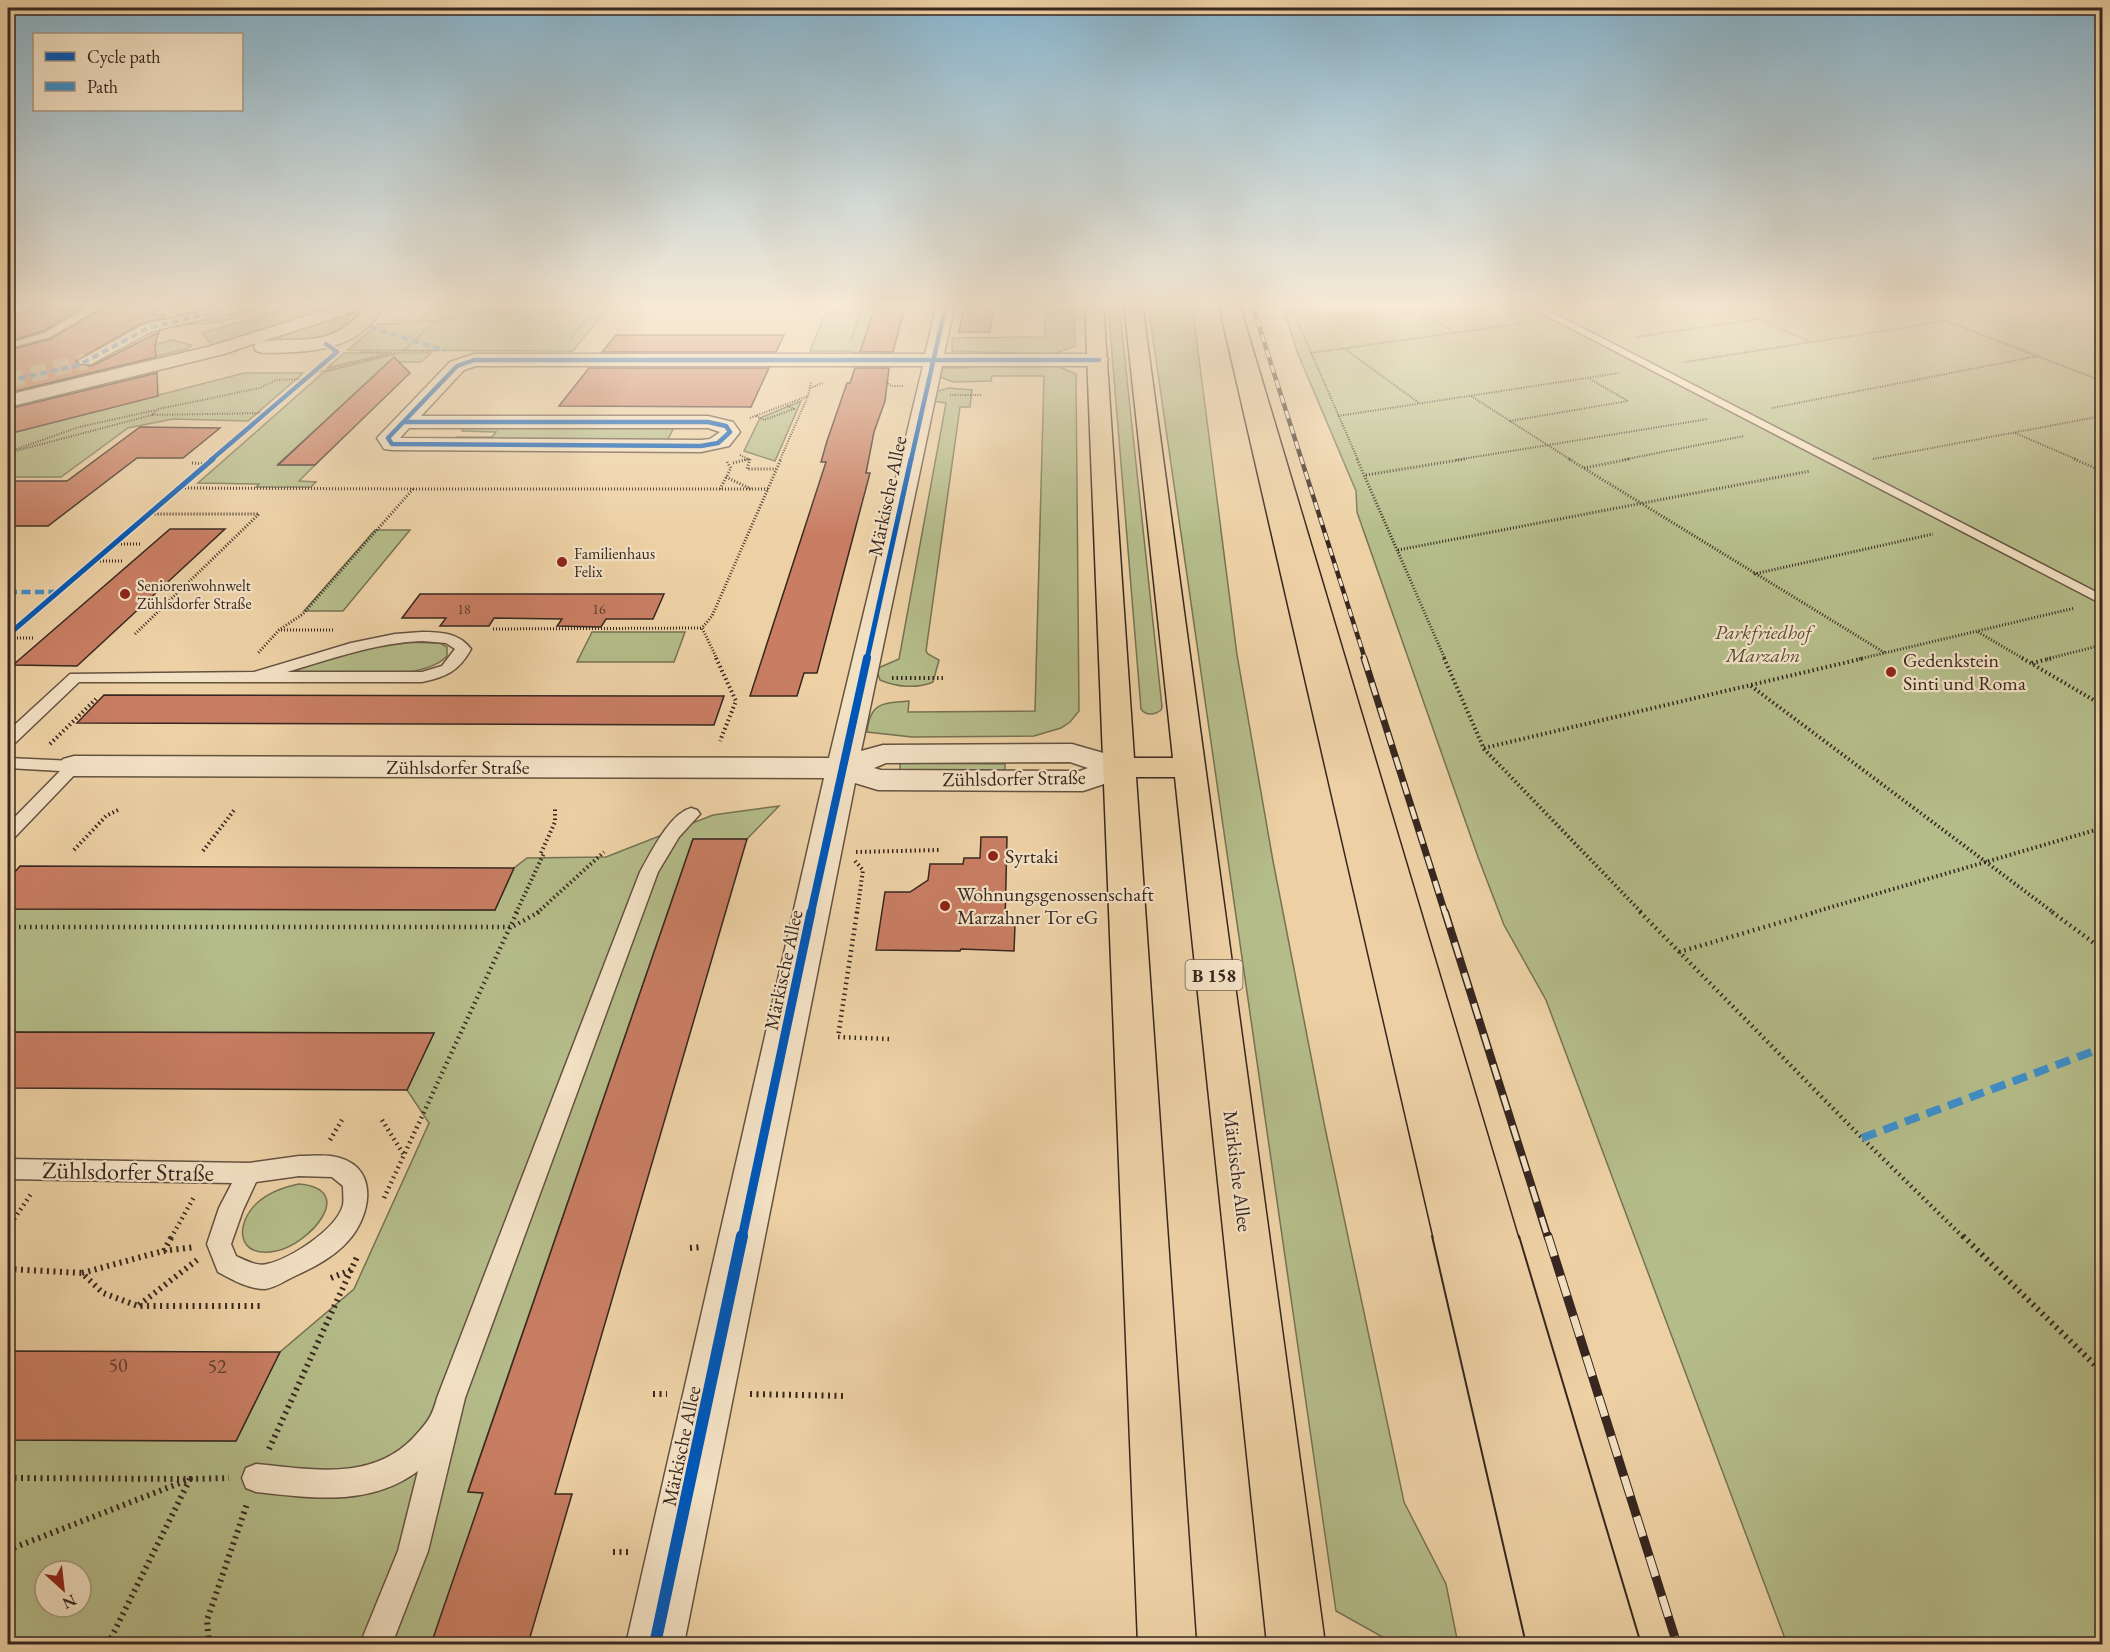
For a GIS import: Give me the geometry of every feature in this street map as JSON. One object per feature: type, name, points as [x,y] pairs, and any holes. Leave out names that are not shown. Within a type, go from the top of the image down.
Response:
[{"type":"main road","points":[[1100,381],[1167,1644]]},
{"type":"main road","name":"Märkische Allee","points":[[1142,381],[1296,1644]]},
{"type":"main road","points":[[1120,768],[1188,767]]},
{"type":"street","points":[[8,401],[89,381]]},
{"type":"street","points":[[405,422],[708,422],[726,426],[730,432],[717,451],[689,446],[392,444],[388,438],[443,381]]},
{"type":"street","name":"Märkische Allee","points":[[655,1644],[928,381]]},
{"type":"street","name":"Zühlsdorfer Straße","points":[[74,766],[843,768],[878,780],[1083,781],[1120,768]]},
{"type":"lane","points":[[1680,381],[2103,600]]},
{"type":"lane","points":[[8,740],[75,677],[235,678],[422,677],[438,674],[455,666],[463,649],[461,643],[452,638],[395,638],[351,648],[255,677]]},
{"type":"lane","name":"Zühlsdorfer Straße","points":[[16,764],[74,766]]},
{"type":"lane","points":[[8,834],[74,766]]},
{"type":"lane","points":[[376,1644],[413,1551],[451,1398],[649,872],[672,833],[691,814]]},
{"type":"lane","name":"Zühlsdorfer Straße","points":[[8,1169],[249,1173],[299,1166],[337,1167],[355,1182],[355,1208],[340,1233],[312,1256],[267,1276],[247,1274],[227,1264],[219,1244],[231,1208],[249,1173]]},
{"type":"lane","points":[[256,1478],[351,1485],[384,1476],[414,1457],[444,1425]]},
{"type":"path","points":[[8,453],[79,427],[260,388],[274,381]]},
{"type":"path","points":[[493,629],[702,628],[710,621],[803,409],[811,381]]},
{"type":"path","points":[[1324,381],[1484,749],[1679,952],[1871,1146],[2103,1372]]},
{"type":"path","points":[[1388,381],[1419,404]]},
{"type":"path","points":[[1509,421],[1628,401],[1593,381]]},
{"type":"path","points":[[1366,475],[1742,413],[1908,381]]},
{"type":"path","points":[[726,426],[808,396]]},
{"type":"path","points":[[1470,396],[1886,654]]},
{"type":"path","points":[[785,405],[794,409]]},
{"type":"path","points":[[756,416],[764,420],[794,409],[803,409]]},
{"type":"path","points":[[152,415],[158,410]]},
{"type":"path","points":[[8,453],[152,415],[267,413]]},
{"type":"path","points":[[1398,550],[2103,416]]},
{"type":"path","points":[[1583,468],[1775,430]]},
{"type":"path","points":[[2014,433],[2103,471]]},
{"type":"path","points":[[717,451],[750,459]]},
{"type":"path","points":[[717,451],[731,468],[719,489]]},
{"type":"path","points":[[750,459],[747,469],[776,469]]},
{"type":"path","points":[[729,464],[750,459]]},
{"type":"path","points":[[192,464],[208,464]]},
{"type":"path","points":[[726,477],[751,489]]},
{"type":"path","points":[[179,488],[768,489]]},
{"type":"path","points":[[235,678],[279,630],[303,614],[413,489]]},
{"type":"path","points":[[135,634],[259,514],[150,514]]},
{"type":"path","points":[[1754,574],[1963,528]]},
{"type":"path","points":[[115,544],[140,544]]},
{"type":"path","points":[[94,561],[123,561]]},
{"type":"path","points":[[8,596],[12,592]]},
{"type":"path","points":[[1484,749],[2080,607]]},
{"type":"path","points":[[702,628],[736,701],[718,745]]},
{"type":"path","points":[[1977,632],[2103,705]]},
{"type":"path","points":[[8,638],[35,638]]},
{"type":"path","points":[[2031,663],[2103,645]]},
{"type":"path","points":[[16,764],[52,742],[117,677]]},
{"type":"path","points":[[1751,686],[2103,950]]},
{"type":"path","points":[[74,850],[106,816],[120,809]]},
{"type":"path","points":[[202,851],[235,809]]},
{"type":"path","points":[[380,1207],[512,927],[555,822],[555,809]]},
{"type":"path","points":[[1679,952],[2103,828]]},
{"type":"path","points":[[854,841],[851,856],[863,870],[838,1037],[889,1039]]},
{"type":"path","points":[[852,852],[939,850]]},
{"type":"path","points":[[8,927],[512,927],[535,915],[604,852]]},
{"type":"path","points":[[382,1120],[404,1156]]},
{"type":"path","points":[[8,1228],[47,1170]]},
{"type":"path","points":[[163,1251],[208,1172]]},
{"type":"path","points":[[8,1269],[82,1273],[163,1251],[219,1244]]},
{"type":"path","points":[[138,1305],[219,1244]]},
{"type":"path","points":[[209,1644],[207,1620],[256,1478],[361,1249]]},
{"type":"path","points":[[320,1282],[351,1269]]},
{"type":"path","points":[[82,1273],[103,1293],[138,1305],[259,1307],[269,1303]]},
{"type":"path","points":[[709,1393],[847,1396]]},
{"type":"path","points":[[8,1478],[256,1478]]},
{"type":"path","points":[[8,1550],[190,1479]]},
{"type":"path","points":[[108,1644],[190,1479]]},
{"type":"green space","points":[[213,381],[294,381],[248,421],[173,419],[128,428],[61,477],[8,477],[8,434]]},
{"type":"green space","points":[[314,381],[368,381],[278,464],[315,465],[299,481],[316,482],[311,487],[256,487],[259,484],[198,483]]},
{"type":"green space","points":[[1044,381],[1076,381],[1079,711],[1070,722],[1061,728],[1034,736],[912,737],[867,732],[874,710],[891,703],[909,701],[908,712],[1035,711]]},
{"type":"green space","points":[[1114,381],[1127,381],[1162,707],[1153,714],[1145,713],[1141,709]]},
{"type":"green space","points":[[1159,381],[1202,381],[1237,655],[1273,861],[1324,1123],[1404,1502],[1446,1584],[1458,1644],[1395,1644],[1336,1611]]},
{"type":"green space","name":"Parkfriedhof Marzahn","points":[[1309,381],[2102,381],[2102,1644],[1787,1644],[1546,1000],[1504,925],[1478,857],[1357,512],[1356,491]]},
{"type":"green space","points":[[948,388],[972,390],[970,407],[960,407],[926,651],[939,660],[933,682],[920,686],[900,686],[880,680],[876,669],[899,659],[946,403],[931,401],[935,392]]},
{"type":"green space","points":[[801,401],[775,461],[744,451],[760,418]]},
{"type":"green space","points":[[466,426],[674,427],[666,443],[453,443],[457,437],[492,437],[496,432],[462,431]]},
{"type":"green space","points":[[375,530],[410,530],[343,611],[304,611]]},
{"type":"green space","points":[[592,632],[685,632],[674,662],[577,662]]},
{"type":"green space","points":[[395,642],[440,643],[447,647],[447,656],[419,670],[399,673],[377,675],[298,673],[295,670],[372,646]]},
{"type":"green space","points":[[900,763],[1005,764],[1005,771],[900,770]]},
{"type":"green space","points":[[779,806],[747,839],[693,839],[468,1491],[483,1493],[432,1644],[8,1644],[8,1440],[236,1441],[280,1352],[354,1289],[429,1123],[407,1090],[434,1033],[8,1032],[8,909],[495,910],[514,868],[527,858],[606,857],[713,815]]},
{"type":"green space","points":[[299,1184],[316,1188],[325,1196],[327,1206],[322,1217],[314,1228],[289,1246],[276,1251],[253,1250],[243,1238],[245,1221],[250,1212],[257,1203],[277,1190]]},
{"type":"building","points":[[8,381],[57,381],[8,393]]},
{"type":"building","points":[[124,381],[157,381],[158,396],[8,434],[8,409]]},
{"type":"building","points":[[368,381],[402,381],[315,465],[278,465]]},
{"type":"building","points":[[579,381],[763,381],[751,407],[559,406]]},
{"type":"building","points":[[851,381],[887,381],[885,401],[874,432],[866,473],[870,473],[817,673],[804,673],[797,696],[750,696],[826,462],[821,462],[827,441],[847,383]]},
{"type":"building","points":[[140,427],[220,428],[183,458],[137,458],[48,526],[8,526],[8,481],[67,481]]},
{"type":"building","name":"Seniorenwohnwelt Zühlsdorfer Straße","points":[[170,529],[225,529],[77,666],[13,665]]},
{"type":"building","points":[[420,594],[664,594],[653,619],[606,619],[601,627],[557,626],[562,619],[494,618],[489,626],[440,626],[446,618],[402,618]]},
{"type":"building","points":[[104,695],[724,696],[714,725],[77,723]]},
{"type":"building","name":"Wohnungsgenossenschaft Marzahner Tor eG","points":[[981,837],[1007,837],[1005,925],[1015,925],[1014,951],[876,950],[885,892],[910,892],[928,880],[930,864],[963,864],[964,858],[980,858]]},
{"type":"building","points":[[693,839],[747,839],[555,1494],[572,1494],[528,1644],[431,1644],[483,1493],[468,1492]]},
{"type":"building","points":[[20,866],[514,868],[495,910],[8,909],[8,880]]},
{"type":"building","points":[[8,1032],[434,1033],[407,1090],[8,1088]]},
{"type":"building","points":[[8,1351],[280,1352],[236,1441],[8,1440]]},
{"type":"tram line","points":[[1236,381],[1433,1238]]},
{"type":"tram line","points":[[1263,381],[1519,1238]]},
{"type":"tram line","points":[[1432,1236],[1526,1644]]},
{"type":"tram line","points":[[1519,1236],[1641,1644]]},
{"type":"railway","points":[[1277,381],[1365,659]]},
{"type":"railway","points":[[1364,658],[1445,913]]},
{"type":"railway","points":[[1445,912],[1548,1238]]},
{"type":"railway","points":[[1548,1236],[1677,1644]]},
{"type":"marked path","points":[[8,592],[58,592]]},
{"type":"marked path","points":[[1862,1138],[2102,1048]]},
{"type":"cycle path","points":[[8,635],[303,381]]},
{"type":"cycle path","points":[[405,422],[708,422],[726,426],[730,432],[718,443],[701,446],[392,444],[388,438],[443,381]]},
{"type":"cycle path","points":[[655,1644],[835,800],[929,381]]},
{"type":"place","name":"Familienhaus Felix","points":[[562,562]]},
{"type":"place","name":"Seniorenwohnwelt Zühlsdorfer Straße","points":[[125,594]]},
{"type":"place","name":"Gedenkstein Sinti und Roma","points":[[1891,672]]},
{"type":"place","name":"Syrtaki","points":[[993,856]]},
{"type":"place","name":"Wohnungsgenossenschaft Marzahner Tor eG","points":[[945,906]]}]
